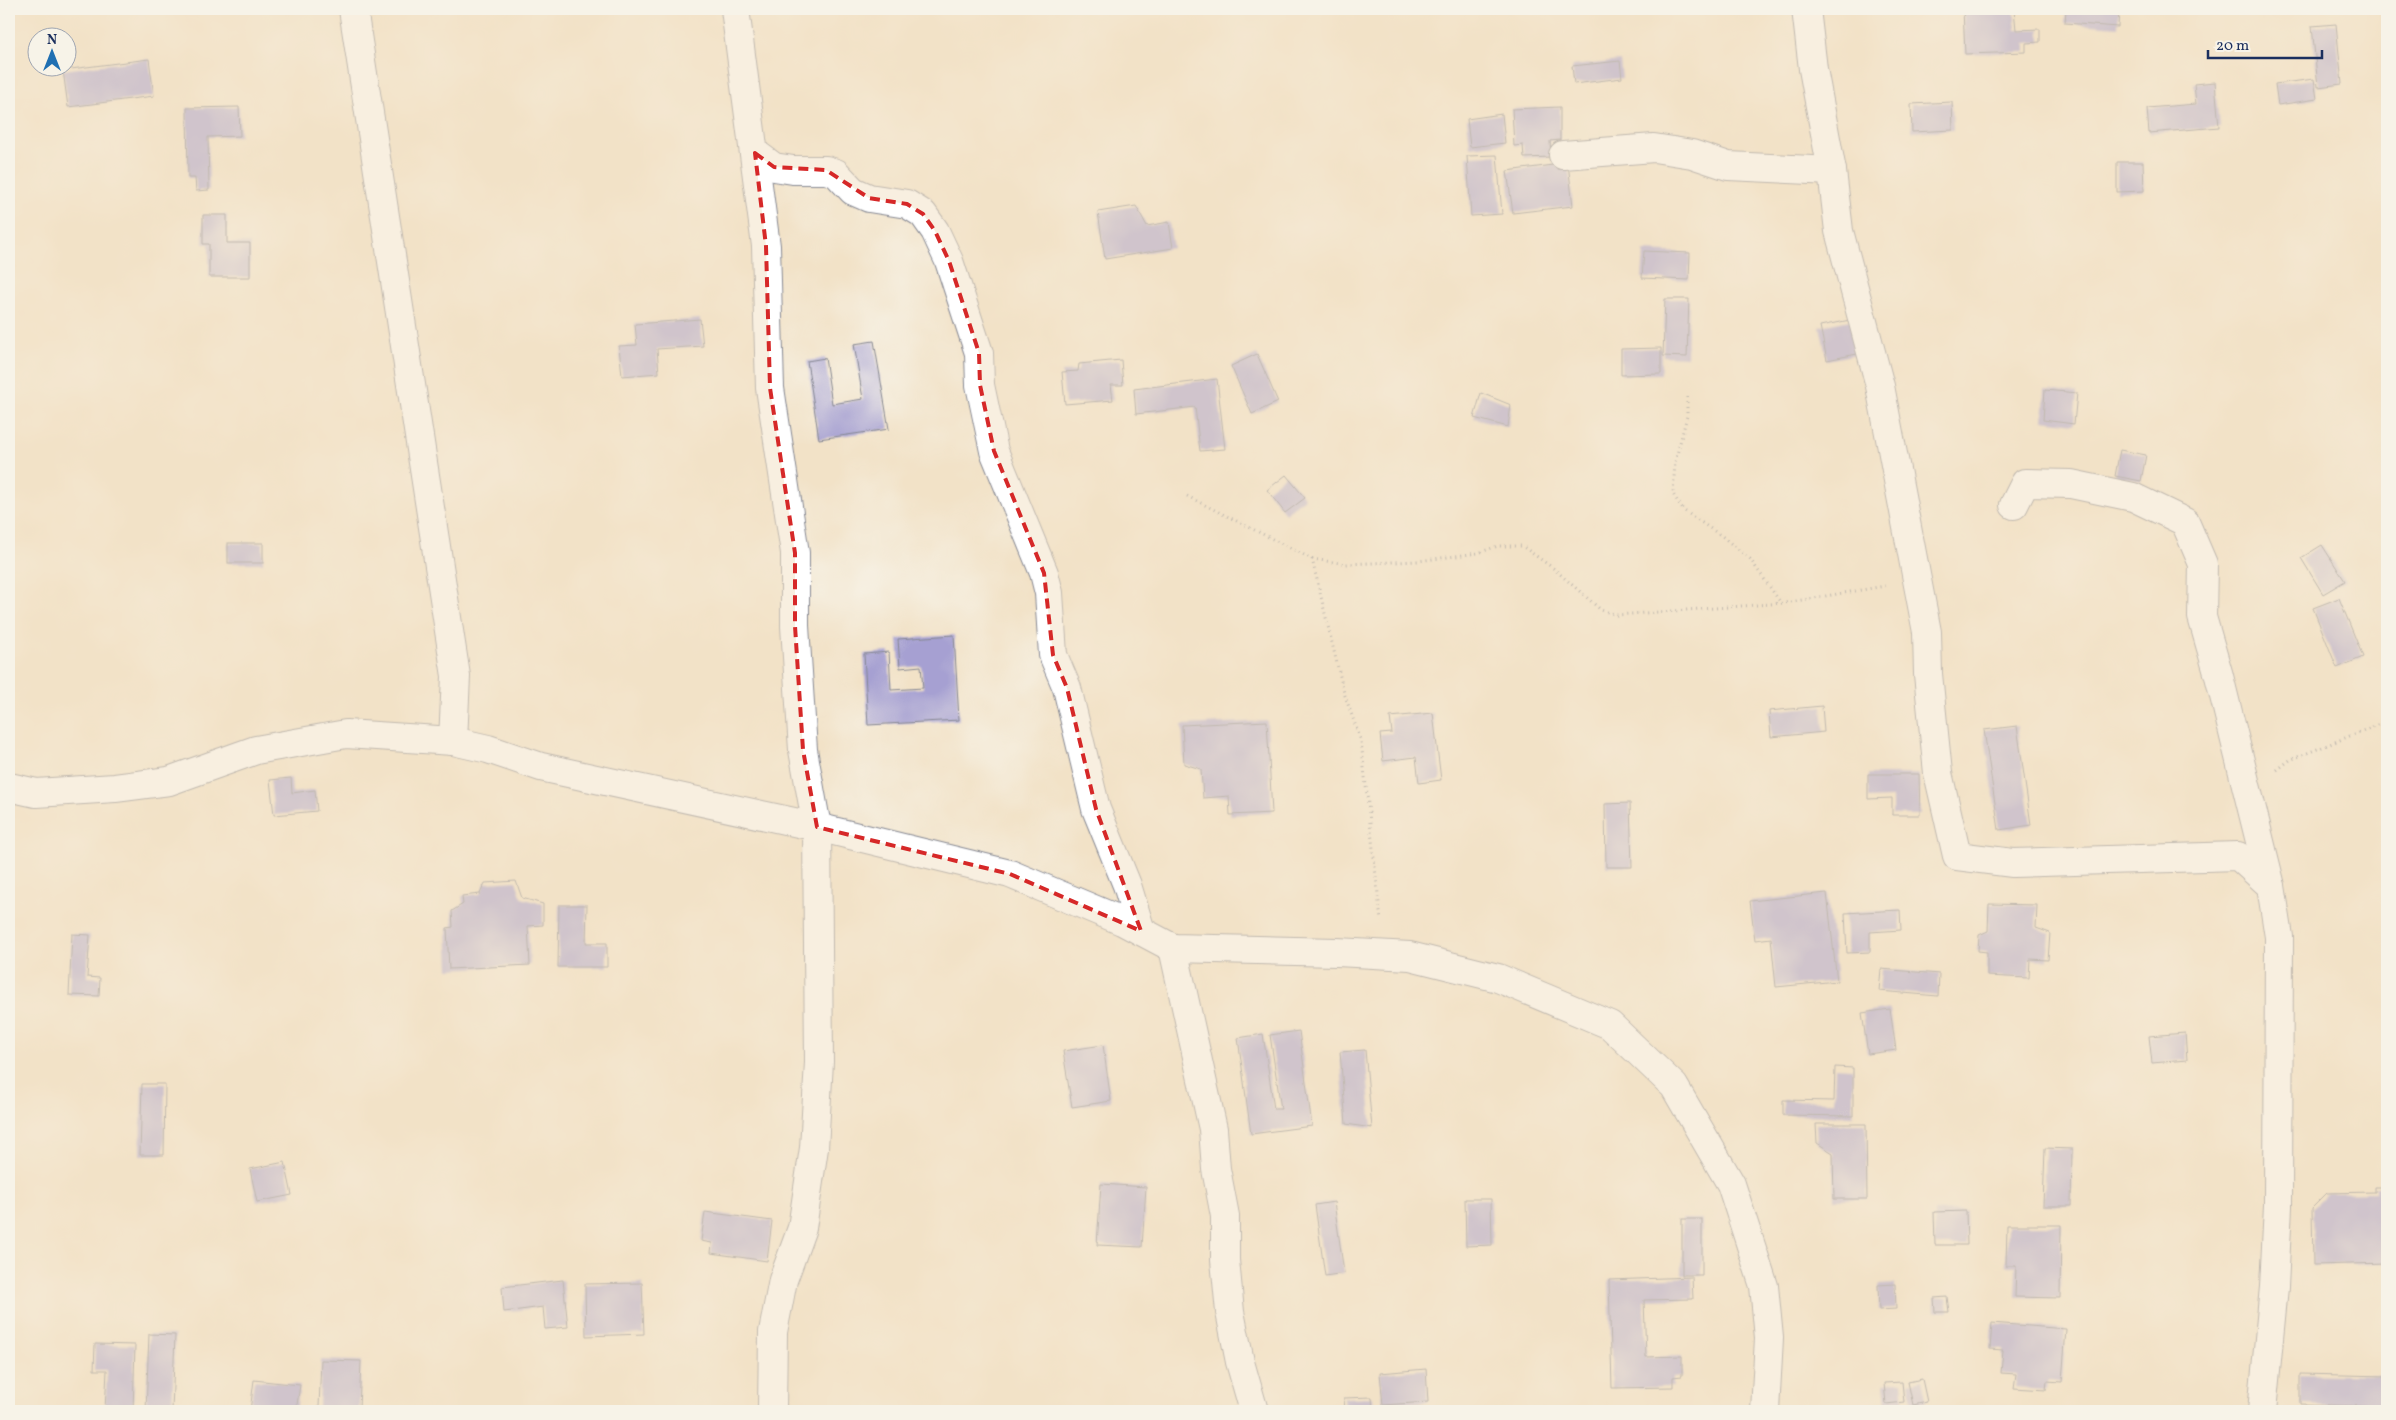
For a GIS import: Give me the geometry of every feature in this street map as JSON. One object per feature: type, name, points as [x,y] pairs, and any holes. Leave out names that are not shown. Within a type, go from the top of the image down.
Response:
[{"type":"street","points":[[353,9],[456,676],[453,741]]},
{"type":"street","points":[[735,9],[766,246],[770,388],[795,553],[794,626],[803,750],[817,827],[819,1062],[814,1148],[802,1228],[782,1280],[773,1332],[772,1411]]},
{"type":"street","points":[[1806,9],[1813,68],[1832,171],[1839,231],[1880,386],[1917,580],[1926,632],[1928,674],[1938,773],[1958,856],[2013,863],[2238,856],[2271,886]]},
{"type":"street","points":[[1563,155],[1654,148],[1674,150],[1738,167],[1832,171]]},
{"type":"street","points":[[755,153],[774,167],[793,170],[826,170],[836,174],[853,191],[869,198],[907,204],[923,214],[935,231],[949,261],[979,353],[980,385],[994,451],[1044,573],[1049,593],[1053,655],[1067,688],[1096,809],[1127,885],[1141,932]]},
{"type":"street","points":[[2014,505],[2025,483],[2071,484],[2133,496],[2185,522],[2203,564],[2202,617],[2220,676],[2271,886],[2280,937],[2280,1028],[2277,1068],[2280,1134],[2274,1287],[2262,1411]]},
{"type":"street","points":[[9,787],[36,793],[114,788],[169,781],[256,750],[346,734],[453,741],[488,749],[541,767],[817,827],[1010,874],[1173,948],[1410,956],[1498,978],[1610,1025],[1674,1086],[1732,1184],[1764,1286],[1769,1338],[1765,1411]]},
{"type":"street","points":[[1173,948],[1213,1130],[1216,1169],[1225,1216],[1225,1260],[1230,1312],[1240,1362],[1254,1411]]},
{"type":"path","points":[[1687,397],[1687,416],[1675,462],[1673,494],[1684,510],[1723,537],[1750,559],[1781,603]]},
{"type":"path","points":[[1187,496],[1312,559],[1346,564],[1418,561],[1478,553],[1498,546],[1522,546],[1553,568],[1601,610],[1617,615],[1781,603],[1917,580]]},
{"type":"path","points":[[1312,559],[1344,693],[1361,741],[1386,954]]},
{"type":"path","points":[[2247,793],[2290,760],[2387,721]]},
{"type":"highlighted area","points":[[755,153],[774,167],[826,170],[869,198],[907,204],[923,214],[935,231],[949,261],[979,353],[980,385],[994,451],[1044,573],[1053,655],[1067,688],[1096,809],[1141,931],[1010,874],[817,827],[803,750],[795,626],[795,553],[770,388],[766,246]]},
{"type":"building","points":[[1963,9],[2014,9],[2016,30],[2040,29],[2040,42],[2026,43],[2026,52],[1965,54]]},
{"type":"building","points":[[2066,9],[2119,9],[2118,27],[2065,23]]},
{"type":"building","points":[[2336,24],[2342,84],[2318,87],[2312,26]]},
{"type":"building","points":[[149,59],[154,96],[68,107],[64,78],[78,78],[78,68]]},
{"type":"building","points":[[1620,61],[1622,78],[1574,84],[1572,66]]},
{"type":"building","points":[[2314,79],[2317,99],[2278,105],[2275,84]]},
{"type":"building","points":[[2215,82],[2219,127],[2149,133],[2147,108],[2196,104],[2194,84]]},
{"type":"building","points":[[1952,102],[1953,130],[1912,132],[1911,104]]},
{"type":"building","points":[[239,107],[240,136],[208,137],[209,190],[196,191],[195,178],[188,178],[187,108]]},
{"type":"building","points":[[1560,107],[1560,140],[1550,141],[1551,157],[1524,158],[1523,145],[1514,146],[1512,109]]},
{"type":"building","points":[[1502,114],[1505,143],[1470,147],[1467,119]]},
{"type":"building","points":[[1497,155],[1502,214],[1471,216],[1467,156]]},
{"type":"building","points":[[2117,162],[2143,162],[2144,191],[2117,192]]},
{"type":"building","points":[[1568,163],[1573,206],[1513,213],[1507,171]]},
{"type":"building","points":[[1136,206],[1147,226],[1169,222],[1173,248],[1105,259],[1098,212]]},
{"type":"building","points":[[203,215],[227,215],[227,243],[250,243],[250,277],[209,277],[209,244],[203,244]]},
{"type":"building","points":[[1644,251],[1690,253],[1689,280],[1642,278]]},
{"type":"building","points":[[1665,299],[1689,299],[1687,357],[1663,356]]},
{"type":"building","points":[[700,319],[703,346],[657,349],[659,373],[622,376],[619,346],[637,345],[635,324]]},
{"type":"building","points":[[1855,319],[1862,353],[1827,360],[1820,326]]},
{"type":"building","points":[[874,341],[889,429],[819,439],[807,361],[825,358],[832,404],[863,399],[854,344]]},
{"type":"building","points":[[1661,348],[1661,374],[1621,375],[1621,349]]},
{"type":"building","points":[[1257,354],[1278,402],[1252,414],[1231,366]]},
{"type":"building","points":[[1121,360],[1123,385],[1111,385],[1113,400],[1065,404],[1062,372],[1078,371],[1079,364]]},
{"type":"building","points":[[1217,379],[1225,449],[1200,451],[1195,407],[1136,414],[1134,389]]},
{"type":"building","points":[[2045,390],[2077,393],[2074,424],[2043,420]]},
{"type":"building","points":[[1481,393],[1511,405],[1508,427],[1474,418]]},
{"type":"building","points":[[2120,450],[2146,455],[2141,481],[2115,476]]},
{"type":"building","points":[[1286,475],[1305,498],[1285,513],[1267,490]]},
{"type":"building","points":[[228,543],[263,543],[263,563],[228,563]]},
{"type":"building","points":[[2322,545],[2345,581],[2323,594],[2301,558]]},
{"type":"building","points":[[2339,598],[2363,657],[2337,668],[2313,608]]},
{"type":"building","points":[[954,635],[959,720],[868,725],[864,654],[889,652],[891,690],[923,688],[921,666],[900,668],[898,639]]},
{"type":"building","points":[[1822,706],[1824,732],[1771,737],[1769,711]]},
{"type":"building","points":[[1433,713],[1441,780],[1419,783],[1416,757],[1383,761],[1380,734],[1392,733],[1390,717]]},
{"type":"building","points":[[1267,721],[1272,813],[1230,815],[1229,796],[1203,798],[1201,769],[1184,764],[1182,725]]},
{"type":"building","points":[[2017,726],[2031,825],[1999,830],[1984,730]]},
{"type":"building","points":[[1868,774],[1919,774],[1920,815],[1892,815],[1892,798],[1868,799]]},
{"type":"building","points":[[291,778],[292,793],[315,790],[317,811],[274,815],[270,780]]},
{"type":"building","points":[[1630,803],[1632,867],[1606,867],[1605,804]]},
{"type":"building","points":[[516,881],[522,898],[543,904],[543,925],[528,926],[530,965],[449,969],[447,928],[453,927],[452,911],[463,904],[462,896],[480,894],[485,883]]},
{"type":"building","points":[[1827,893],[1837,981],[1776,987],[1771,938],[1755,940],[1750,901]]},
{"type":"building","points":[[1989,904],[2037,905],[2036,928],[2050,933],[2048,960],[2030,959],[2029,978],[1987,976],[1987,952],[1978,951],[1979,935],[1988,931]]},
{"type":"building","points":[[559,905],[587,905],[586,943],[607,943],[607,967],[558,967]]},
{"type":"building","points":[[1900,910],[1901,930],[1870,932],[1870,952],[1847,953],[1845,913]]},
{"type":"building","points":[[72,934],[90,935],[87,977],[100,978],[99,996],[69,995]]},
{"type":"building","points":[[1881,969],[1939,974],[1938,996],[1879,991]]},
{"type":"building","points":[[1890,1009],[1896,1050],[1868,1054],[1862,1013]]},
{"type":"building","points":[[1299,1031],[1312,1126],[1251,1134],[1238,1038],[1263,1034],[1274,1109],[1281,1109],[1270,1035]]},
{"type":"building","points":[[2185,1033],[2187,1060],[2152,1063],[2149,1036]]},
{"type":"building","points":[[1103,1045],[1111,1101],[1072,1107],[1063,1051]]},
{"type":"building","points":[[1365,1050],[1372,1128],[1346,1124],[1340,1052]]},
{"type":"building","points":[[1835,1067],[1853,1068],[1853,1116],[1783,1115],[1783,1100],[1834,1101]]},
{"type":"building","points":[[142,1084],[165,1084],[164,1155],[140,1155]]},
{"type":"building","points":[[1816,1124],[1866,1124],[1867,1199],[1834,1199],[1833,1153],[1817,1143]]},
{"type":"building","points":[[2045,1148],[2072,1149],[2071,1206],[2043,1206]]},
{"type":"building","points":[[285,1162],[292,1195],[257,1202],[250,1169]]},
{"type":"building","points":[[1101,1184],[1146,1187],[1142,1247],[1097,1245]]},
{"type":"building","points":[[2375,1187],[2387,1187],[2387,1263],[2313,1265],[2312,1208],[2327,1193],[2375,1192]]},
{"type":"building","points":[[1465,1199],[1491,1199],[1492,1245],[1466,1246]]},
{"type":"building","points":[[1334,1202],[1344,1273],[1325,1276],[1315,1205]]},
{"type":"building","points":[[1966,1211],[1967,1245],[1935,1245],[1934,1212]]},
{"type":"building","points":[[705,1212],[772,1221],[767,1261],[711,1253],[712,1243],[701,1241]]},
{"type":"building","points":[[1682,1219],[1702,1219],[1702,1275],[1682,1275]]},
{"type":"building","points":[[2007,1225],[2061,1225],[2060,1298],[2015,1297],[2016,1266],[2006,1266]]},
{"type":"building","points":[[1692,1277],[1693,1299],[1644,1300],[1646,1357],[1682,1356],[1682,1376],[1673,1377],[1673,1387],[1612,1388],[1609,1280]]},
{"type":"building","points":[[563,1280],[568,1327],[545,1329],[543,1307],[504,1312],[502,1287]]},
{"type":"building","points":[[642,1283],[644,1334],[586,1336],[585,1284]]},
{"type":"building","points":[[1895,1284],[1896,1309],[1879,1310],[1878,1285]]},
{"type":"building","points":[[1947,1297],[1949,1312],[1935,1312],[1934,1298]]},
{"type":"building","points":[[1992,1323],[2066,1329],[2062,1382],[2047,1381],[2046,1390],[2014,1388],[2016,1374],[2001,1373],[2003,1350],[1990,1349]]},
{"type":"building","points":[[149,1334],[175,1335],[172,1411],[146,1411]]},
{"type":"building","points":[[95,1344],[135,1345],[133,1411],[105,1411],[107,1370],[94,1370]]},
{"type":"building","points":[[321,1360],[361,1361],[359,1409],[319,1407]]},
{"type":"building","points":[[1426,1369],[1428,1402],[1383,1405],[1380,1373]]},
{"type":"building","points":[[2300,1374],[2387,1376],[2387,1407],[2300,1404]]},
{"type":"building","points":[[1922,1379],[1927,1402],[1913,1405],[1908,1382]]},
{"type":"building","points":[[254,1380],[300,1385],[296,1411],[250,1411]]},
{"type":"building","points":[[1902,1382],[1904,1402],[1886,1404],[1884,1383]]},
{"type":"building","points":[[1372,1397],[1373,1411],[1345,1411],[1344,1398]]}]
